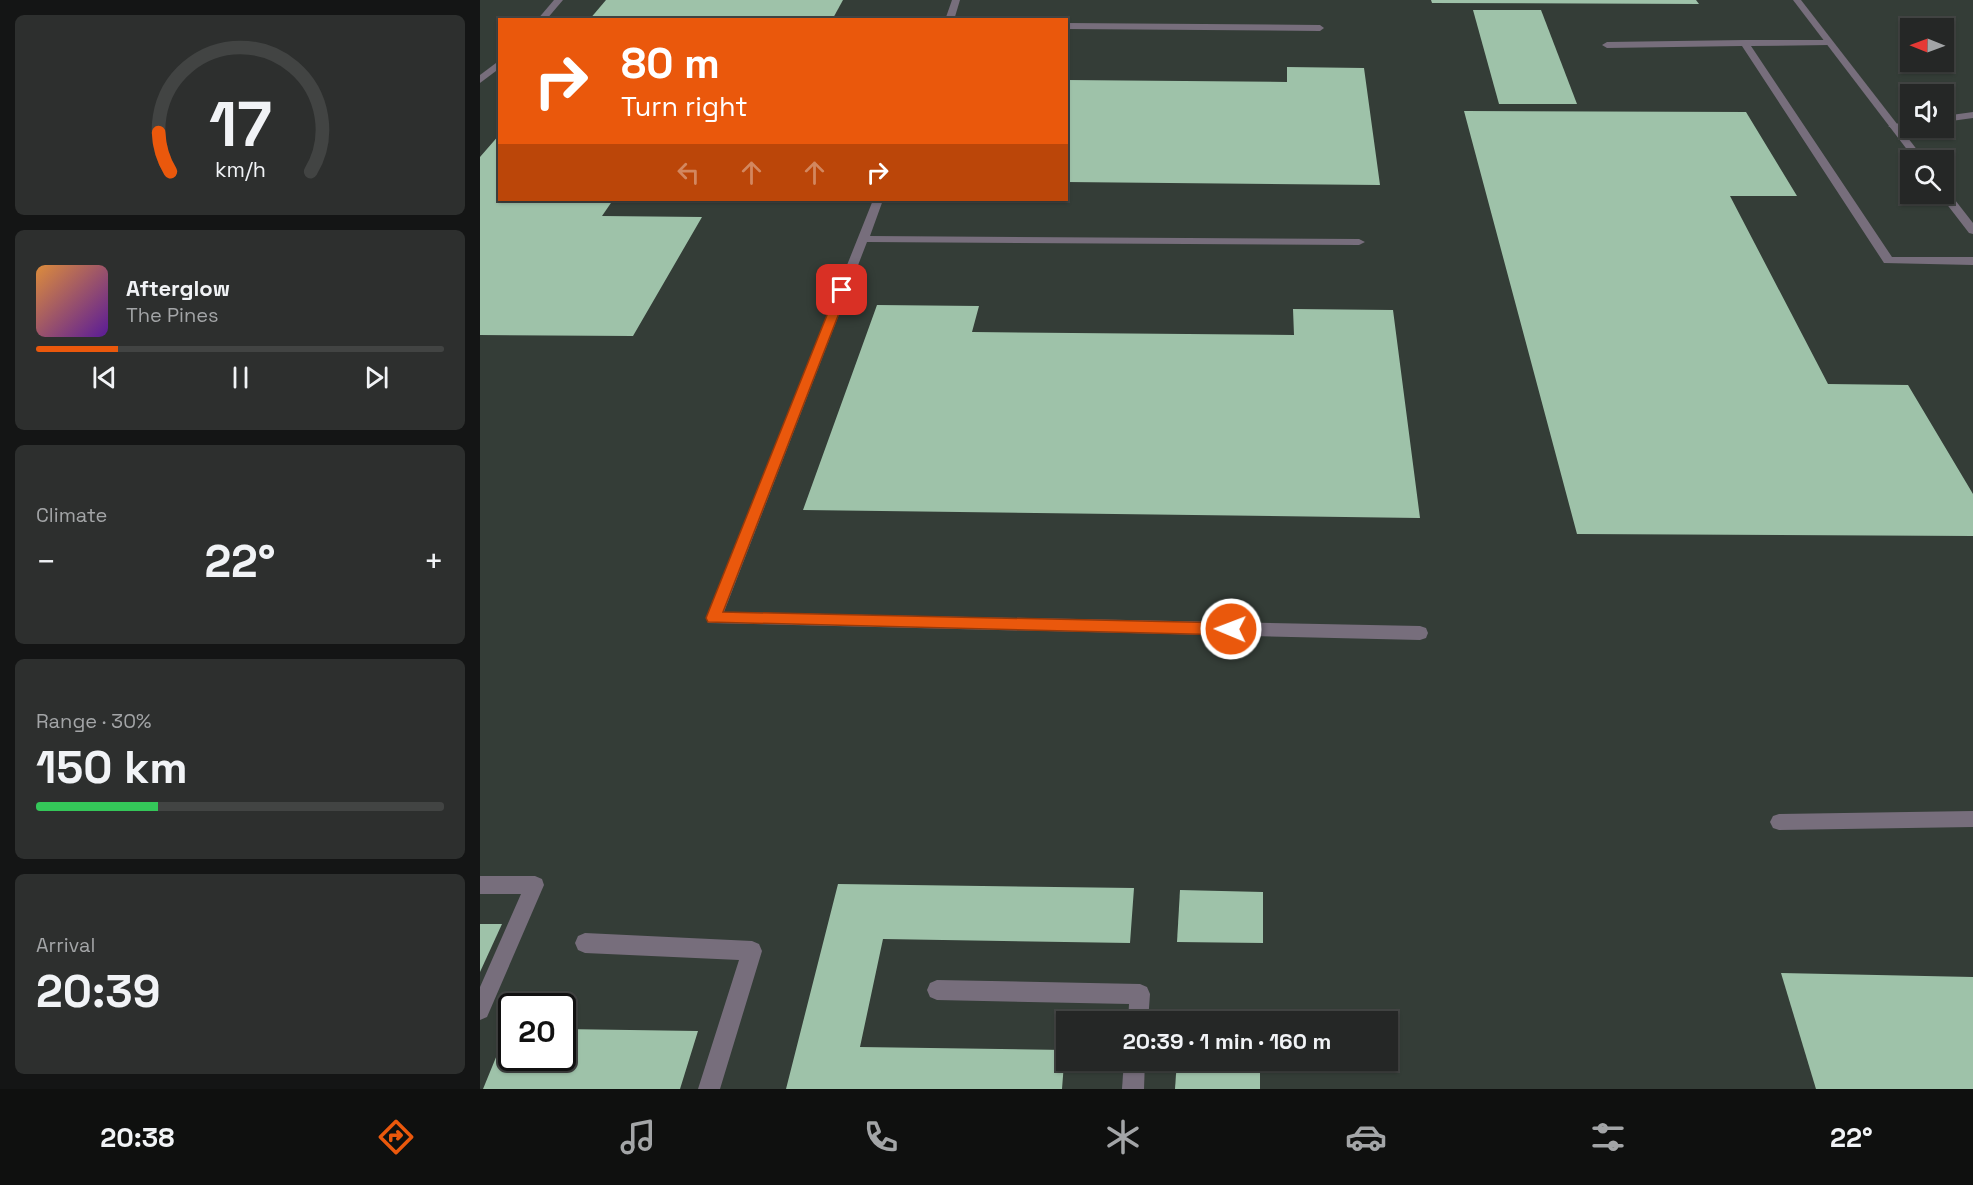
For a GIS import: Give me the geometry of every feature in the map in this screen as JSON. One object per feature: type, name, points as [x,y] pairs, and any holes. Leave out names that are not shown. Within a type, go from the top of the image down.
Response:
[{"type":"street","points":[[543,18],[559,0]]},
{"type":"street","points":[[950,18],[956,0]]},
{"type":"street","points":[[1797,0],[1912,150]]},
{"type":"street","points":[[1068,26],[1320,28]]},
{"type":"street","points":[[1607,45],[1829,42]]},
{"type":"street","points":[[1744,43],[1888,261],[1973,261]]},
{"type":"street","points":[[480,80],[498,65]]},
{"type":"street","points":[[1954,118],[1973,115]]},
{"type":"street","points":[[1893,126],[1900,125]]},
{"type":"street","points":[[878,201],[714,618],[1420,633]]},
{"type":"street","points":[[1952,204],[1973,231]]},
{"type":"street","points":[[863,238],[1359,242]]},
{"type":"street","points":[[1779,822],[1973,819]]},
{"type":"street","points":[[480,885],[535,885],[480,1010]]},
{"type":"street","points":[[585,943],[752,951],[709,1089]]},
{"type":"street","points":[[937,990],[1140,994],[1139,1011]]},
{"type":"street","points":[[1133,1089],[1134,1071]]},
{"type":"shaded area","points":[[480,0],[1973,0],[1973,1089],[480,1089]]},
{"type":"building","points":[[606,0],[843,0],[833,18],[591,18]]},
{"type":"building","points":[[1431,0],[1696,0],[1699,4],[1432,3]]},
{"type":"building","points":[[1473,10],[1541,10],[1577,104],[1499,104]]},
{"type":"building","points":[[1287,67],[1364,68],[1380,185],[1068,182],[1068,80],[1287,82]]},
{"type":"building","points":[[1464,111],[1746,112],[1797,196],[1730,196],[1828,384],[1908,385],[1973,494],[1973,536],[1577,534]]},
{"type":"building","points":[[498,136],[498,201],[612,201],[602,216],[702,217],[633,336],[480,335],[480,157]]},
{"type":"building","points":[[877,305],[979,306],[972,332],[1294,335],[1293,309],[1393,310],[1420,518],[803,510]]},
{"type":"building","points":[[838,884],[1134,888],[1130,943],[883,939],[860,1047],[1056,1050],[1056,1071],[1063,1071],[1062,1089],[786,1089]]},
{"type":"building","points":[[1180,890],[1263,892],[1263,943],[1177,942]]},
{"type":"building","points":[[480,924],[502,924],[480,972]]},
{"type":"building","points":[[1781,973],[1973,977],[1973,1089],[1816,1089]]},
{"type":"building","points":[[576,1029],[698,1031],[680,1089],[483,1089],[498,1052],[498,1071],[576,1071]]},
{"type":"building","points":[[1176,1071],[1260,1071],[1260,1089],[1175,1089]]},
{"type":"route","points":[[842,290],[714,618],[1231,629]]}]
